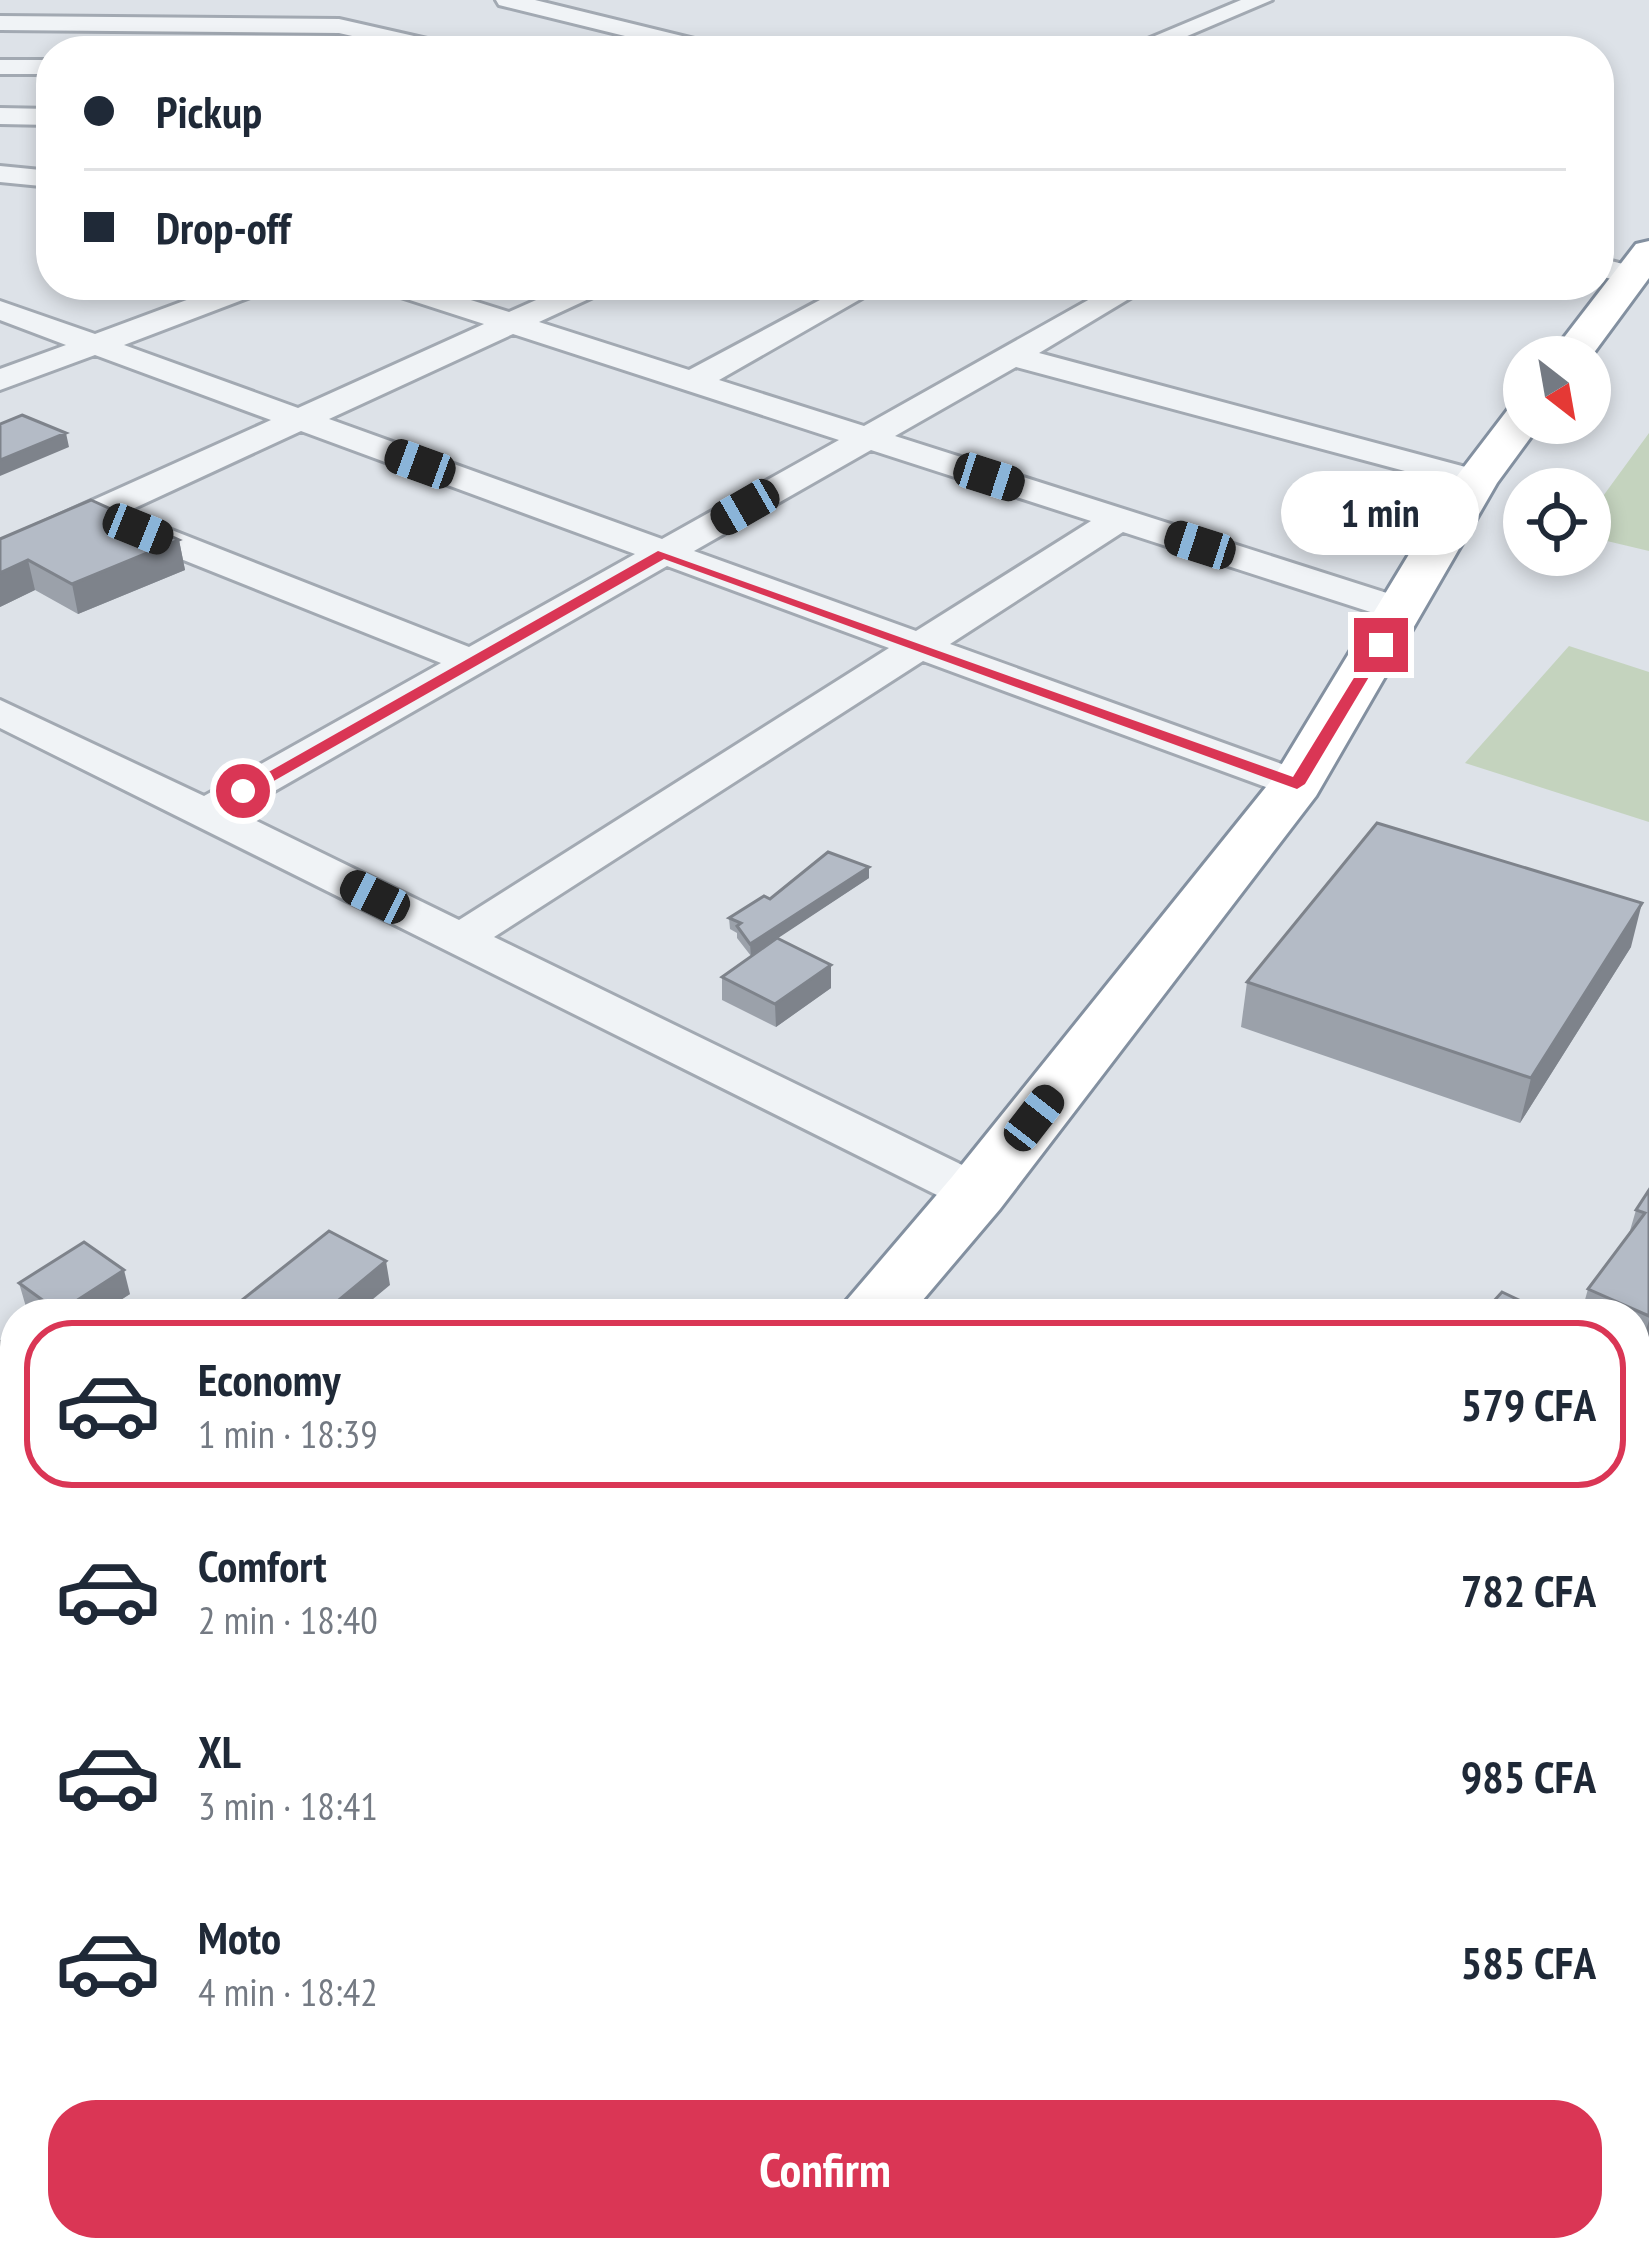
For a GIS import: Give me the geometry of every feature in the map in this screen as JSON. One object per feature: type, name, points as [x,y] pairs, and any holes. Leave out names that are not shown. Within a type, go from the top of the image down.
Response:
[{"type":"main road","points":[[1583,336],[1605,300]]},
{"type":"main road","points":[[884,1299],[976,1193],[1297,784],[1476,479],[1503,444]]},
{"type":"street","points":[[160,24],[172,0]]},
{"type":"street","points":[[507,0],[653,36]]},
{"type":"street","points":[[1170,36],[1262,0]]},
{"type":"street","points":[[0,23],[338,26],[383,36]]},
{"type":"street","points":[[207,36],[215,25]]},
{"type":"street","points":[[596,36],[620,28]]},
{"type":"street","points":[[0,67],[36,67]]},
{"type":"street","points":[[0,116],[36,117]]},
{"type":"street","points":[[0,174],[36,178]]},
{"type":"street","points":[[0,380],[215,300]]},
{"type":"street","points":[[442,300],[1402,610]]},
{"type":"street","points":[[0,556],[562,300]]},
{"type":"street","points":[[692,381],[842,300]]},
{"type":"street","points":[[205,813],[1112,300]]},
{"type":"street","points":[[0,310],[1297,784]]},
{"type":"street","points":[[1013,356],[1476,479]]},
{"type":"street","points":[[96,512],[472,662]]},
{"type":"street","points":[[460,939],[1119,519]]},
{"type":"street","points":[[0,712],[976,1193]]},
{"type":"green space","points":[[1649,433],[1649,551],[1611,542],[1611,485]]},
{"type":"green space","points":[[1569,646],[1649,672],[1649,822],[1465,763]]},
{"type":"building","points":[[22,415],[66,433],[0,460],[0,424]]},
{"type":"building","points":[[91,500],[179,540],[72,584],[28,560],[0,573],[0,539]]},
{"type":"building","points":[[1377,823],[1642,903],[1531,1078],[1247,982]]},
{"type":"building","points":[[828,852],[869,867],[750,944],[737,926],[741,923],[729,918],[764,896],[770,899]]},
{"type":"building","points":[[777,938],[831,965],[775,1004],[722,977]]},
{"type":"building","points":[[1649,1190],[1649,1299],[1611,1299],[1588,1289],[1645,1213],[1636,1210]]},
{"type":"building","points":[[329,1231],[386,1261],[340,1299],[243,1299]]},
{"type":"building","points":[[84,1242],[124,1270],[79,1299],[41,1299],[19,1283]]},
{"type":"route","points":[[243,791],[663,554],[1297,784],[1381,645]]}]
